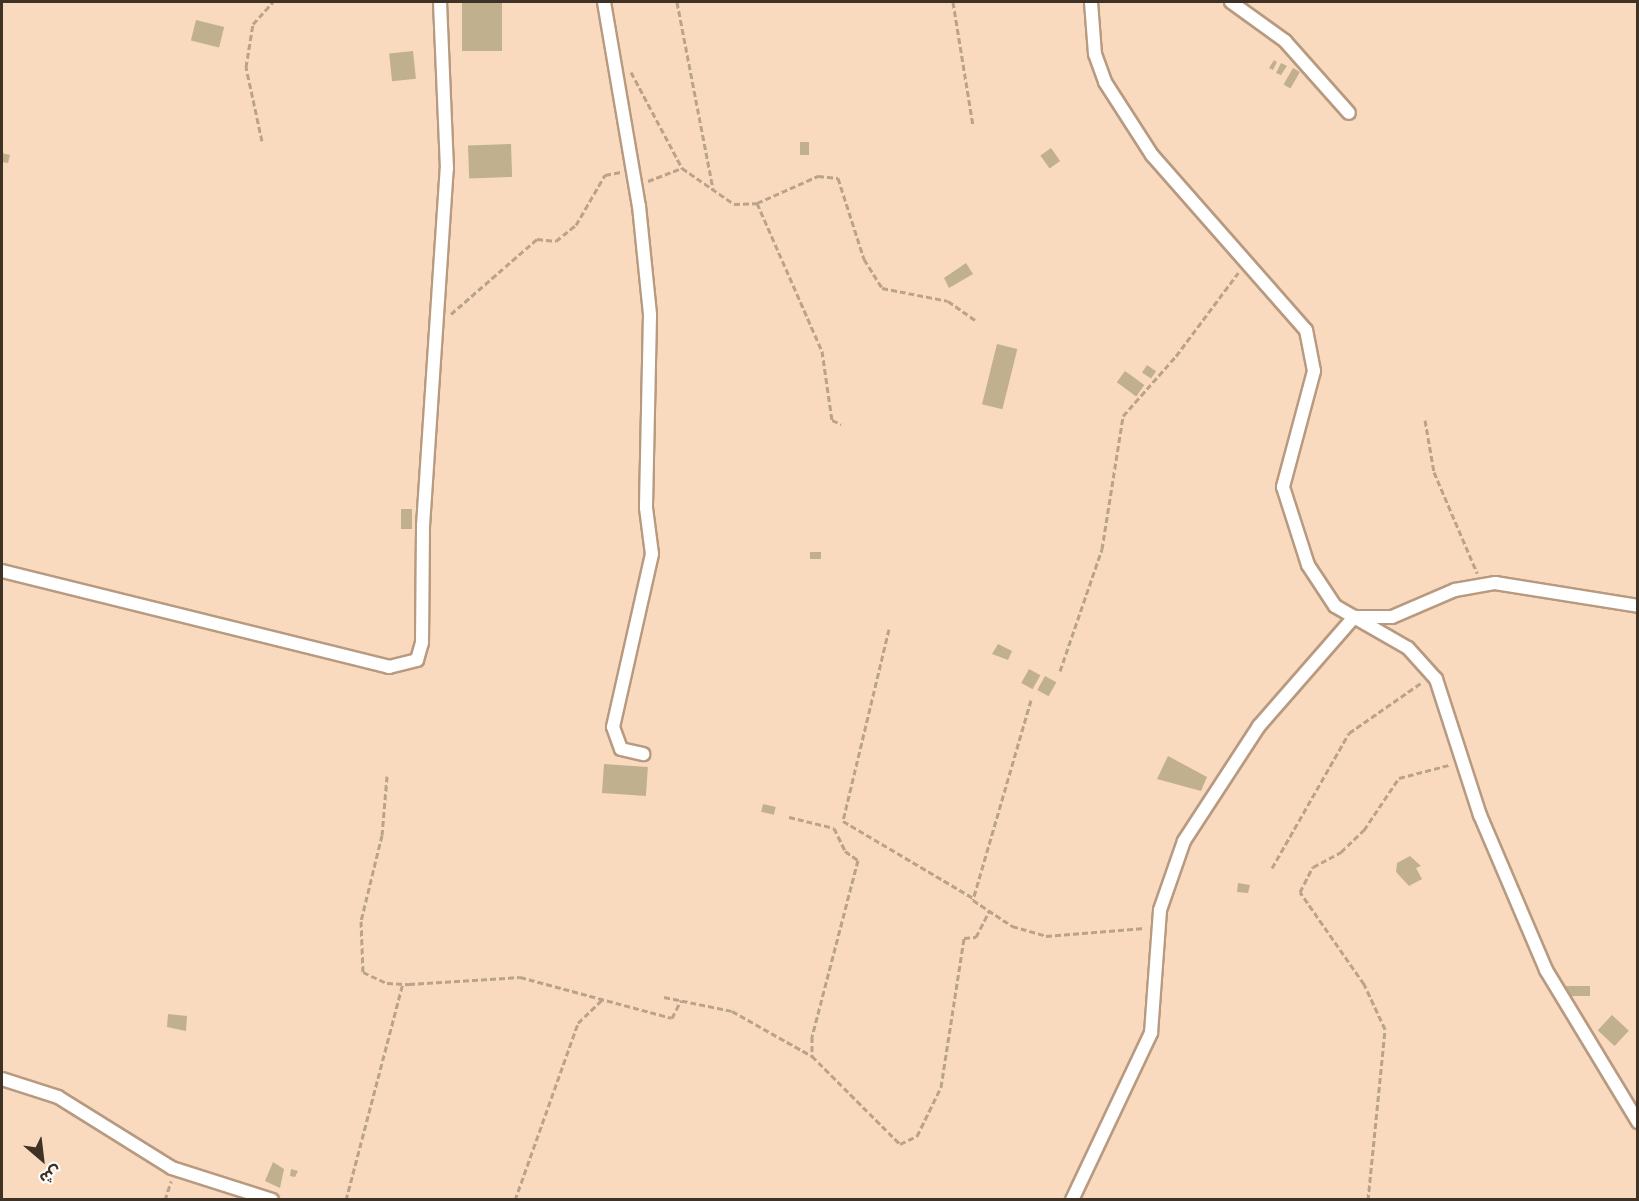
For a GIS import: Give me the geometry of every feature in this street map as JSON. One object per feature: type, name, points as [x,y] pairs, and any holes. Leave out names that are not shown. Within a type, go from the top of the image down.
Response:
[{"type":"street","points":[[2,571],[389,667],[412,665],[422,643],[423,526],[447,170],[440,2]]},
{"type":"street","points":[[604,2],[633,180],[650,315],[646,508],[652,554],[613,727],[621,749],[643,754]]},
{"type":"street","points":[[1092,2],[1095,54],[1105,82],[1152,155],[1247,263],[1293,311],[1313,348],[1311,392],[1289,452],[1283,487],[1318,584],[1340,610],[1408,648],[1432,674],[1463,763],[1546,970],[1638,1122]]},
{"type":"street","points":[[1231,2],[1285,41],[1348,113]]},
{"type":"street","points":[[1072,1200],[1151,1033],[1158,926],[1176,857],[1212,793],[1293,683],[1354,617],[1392,617],[1480,584],[1519,584],[1638,606]]},
{"type":"street","points":[[2,1079],[58,1097],[176,1168],[272,1200]]},
{"type":"path","points":[[262,141],[246,66],[254,24],[273,2]]},
{"type":"path","points":[[677,2],[713,189]]},
{"type":"path","points":[[953,2],[973,125]]},
{"type":"path","points":[[627,63],[682,168],[734,204],[757,203],[818,176],[838,178],[864,259],[882,288],[948,301],[975,320]]},
{"type":"path","points":[[438,320],[459,309],[537,239],[555,241],[576,225],[605,175],[620,172],[643,183],[682,168]]},
{"type":"path","points":[[757,203],[822,351],[832,420],[841,424]]},
{"type":"path","points":[[1060,671],[1102,549],[1123,416],[1247,263]]},
{"type":"path","points":[[1425,420],[1434,472],[1457,517],[1480,584]]},
{"type":"path","points":[[889,629],[843,821],[953,881],[989,911],[1012,926],[1046,936],[1158,926]]},
{"type":"path","points":[[1272,868],[1349,733],[1432,674]]},
{"type":"path","points":[[973,898],[1031,700]]},
{"type":"path","points":[[1368,1200],[1385,1029],[1365,984],[1300,892],[1313,867],[1341,852],[1364,830],[1399,778],[1463,763]]},
{"type":"path","points":[[387,776],[377,863],[361,921],[363,972],[403,983],[520,977],[672,1018],[681,1000]]},
{"type":"path","points":[[789,817],[834,828],[845,850],[858,860],[812,1037],[812,1056]]},
{"type":"path","points":[[664,997],[732,1011],[812,1056],[900,1143],[917,1136],[941,1087],[964,938],[976,937],[989,911]]},
{"type":"path","points":[[345,1200],[403,983]]},
{"type":"path","points":[[515,1200],[578,1023],[603,999]]},
{"type":"path","points":[[165,1200],[176,1168]]},
{"type":"building","points":[[462,2],[502,2],[502,51],[462,51]]},
{"type":"building","points":[[196,20],[224,27],[219,47],[191,40]]},
{"type":"building","points":[[413,51],[416,79],[392,81],[389,54]]},
{"type":"building","points":[[1274,60],[1277,62],[1273,70],[1269,68]]},
{"type":"building","points":[[1281,63],[1287,66],[1281,75],[1276,73]]},
{"type":"building","points":[[1293,68],[1300,72],[1290,88],[1284,84]]},
{"type":"building","points":[[800,142],[809,142],[809,155],[800,155]]},
{"type":"building","points":[[511,144],[512,177],[469,178],[468,146]]},
{"type":"building","points":[[1051,148],[1060,161],[1050,169],[1040,155]]},
{"type":"building","points":[[2,153],[10,155],[8,163],[2,162]]},
{"type":"building","points":[[966,263],[973,274],[949,288],[944,278]]},
{"type":"building","points":[[997,344],[1017,349],[1002,409],[982,404]]},
{"type":"building","points":[[1147,365],[1156,371],[1151,379],[1142,372]]},
{"type":"building","points":[[1125,371],[1144,385],[1136,396],[1117,382]]},
{"type":"building","points":[[401,509],[412,509],[412,529],[401,529]]},
{"type":"building","points":[[810,552],[821,552],[821,559],[810,559]]},
{"type":"building","points":[[998,644],[1012,651],[1008,660],[992,654]]},
{"type":"building","points":[[1029,669],[1040,675],[1033,689],[1021,683]]},
{"type":"building","points":[[1045,676],[1056,682],[1049,696],[1037,690]]},
{"type":"building","points":[[1168,756],[1207,777],[1201,791],[1157,779]]},
{"type":"building","points":[[604,764],[648,767],[646,796],[602,793]]},
{"type":"building","points":[[763,804],[776,807],[774,815],[761,812]]},
{"type":"building","points":[[1410,856],[1421,866],[1416,868],[1422,879],[1409,886],[1396,872],[1397,863]]},
{"type":"building","points":[[1238,883],[1250,885],[1248,893],[1237,892]]},
{"type":"building","points":[[1566,986],[1590,986],[1590,996],[1566,996]]},
{"type":"building","points":[[168,1014],[187,1016],[186,1031],[167,1027]]},
{"type":"building","points":[[1612,1015],[1629,1031],[1614,1046],[1598,1030]]},
{"type":"building","points":[[273,1162],[284,1169],[280,1188],[265,1181]]},
{"type":"building","points":[[291,1169],[298,1171],[295,1177],[290,1176]]}]
